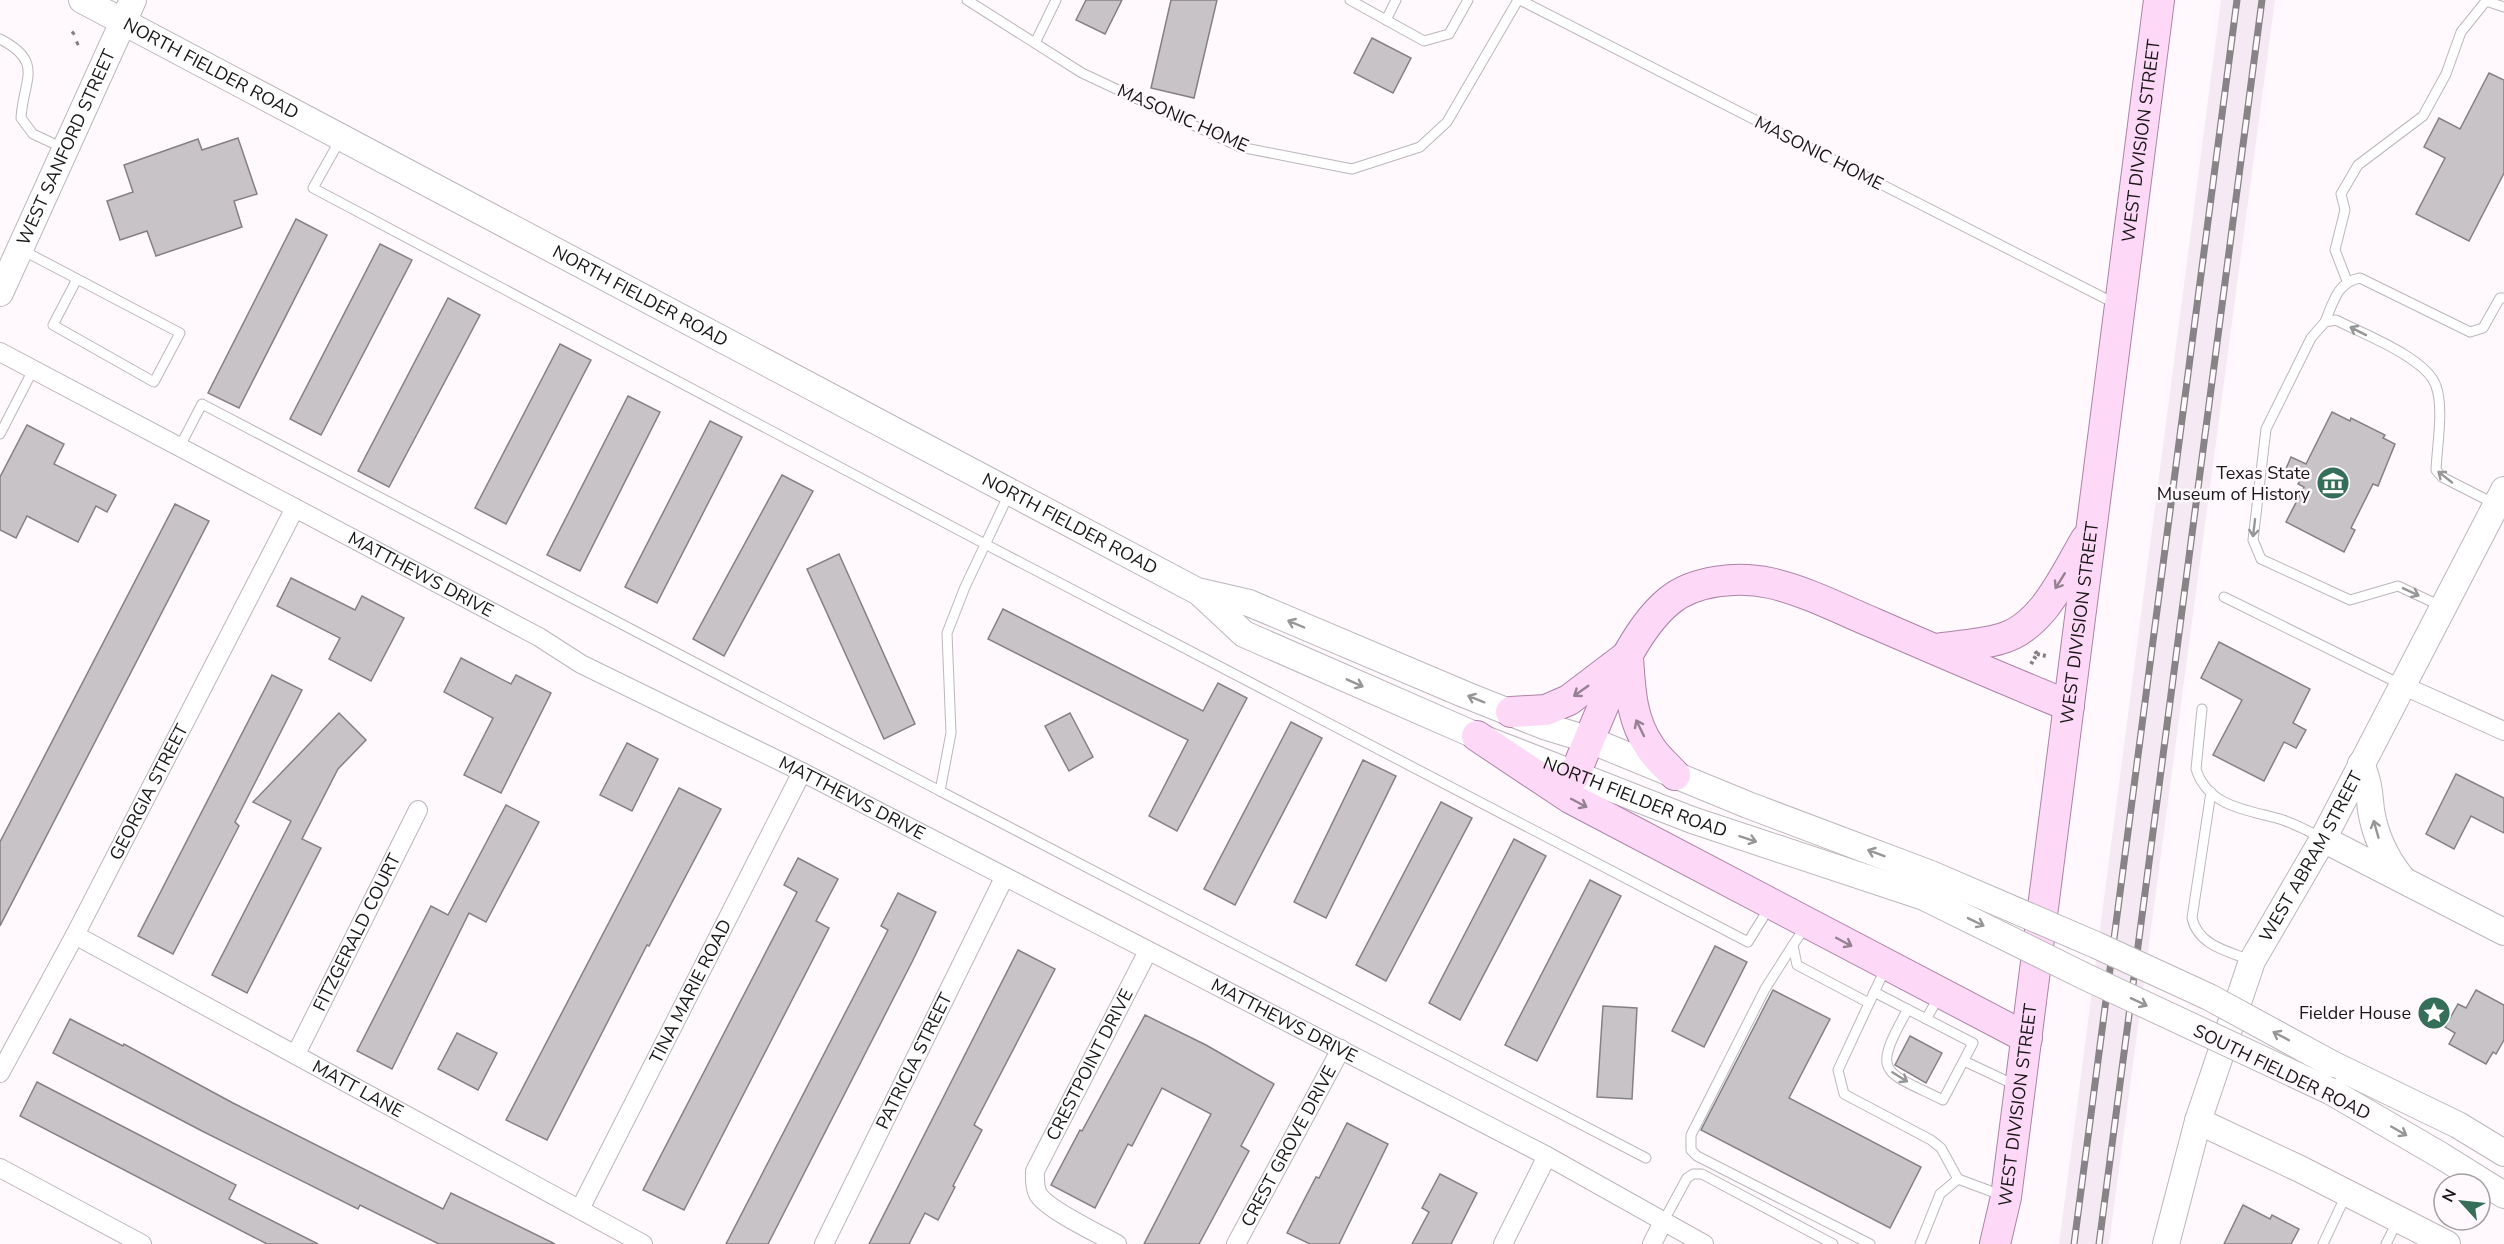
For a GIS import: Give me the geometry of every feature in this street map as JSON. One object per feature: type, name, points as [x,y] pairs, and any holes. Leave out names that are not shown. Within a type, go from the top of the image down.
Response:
[{"type":"main road","name":"NORTH FIELDER ROAD","points":[[82,0],[128,11],[341,138],[1197,591],[1244,634],[1477,736],[1574,776],[1692,820],[1927,885],[2086,977]]},
{"type":"main road","name":"WEST DIVISION STREET","points":[[1995,1244],[2006,1197],[2027,1038],[2159,0]]},
{"type":"main road","name":"WEST SANFORD STREET","points":[[0,293],[128,11]]},
{"type":"main road","name":"WEST ABRAM STREET","points":[[2166,1244],[2198,1121],[2252,961],[2323,839],[2500,498]]},
{"type":"main road","points":[[1934,649],[2001,639],[2022,628],[2043,610],[2091,532]]},
{"type":"main road","points":[[1574,776],[1628,655],[1649,623],[1670,600],[1694,587],[1735,580],[1769,583],[1797,592],[2069,706]]},
{"type":"main road","name":"NORTH FIELDER ROAD","points":[[1197,591],[1250,603],[1511,712],[1590,740],[1675,775],[1927,885],[2096,945]]},
{"type":"main road","points":[[1511,712],[1546,710],[1569,700],[1628,655]]},
{"type":"main road","points":[[1628,655],[1629,684],[1636,722],[1650,747],[1675,775]]},
{"type":"main road","points":[[1477,736],[1570,798],[1772,904],[1800,934],[1887,965],[2027,1038]]},
{"type":"main road","points":[[2361,764],[2369,783],[2371,810],[2387,860],[2403,880]]},
{"type":"main road","points":[[2323,839],[2504,932]]},
{"type":"main road","name":"SOUTH FIELDER ROAD","points":[[2096,945],[2209,998],[2332,1064],[2458,1125],[2504,1153]]},
{"type":"main road","name":"SOUTH FIELDER ROAD","points":[[2086,977],[2330,1091],[2504,1195]]},
{"type":"main road","points":[[2198,1121],[2447,1244]]},
{"type":"street","name":"MATTHEWS DRIVE","points":[[0,352],[538,638],[581,664],[802,772],[1004,878],[1341,1049],[1547,1156],[1704,1244]]},
{"type":"street","name":"GEORGIA STREET","points":[[0,1074],[75,935],[295,508]]},
{"type":"street","points":[[2404,686],[2504,730]]},
{"type":"street","name":"TINA MARIE ROAD","points":[[580,1209],[802,772]]},
{"type":"street","name":"FITZGERALD COURT","points":[[296,1054],[418,810]]},
{"type":"street","name":"PATRICIA STREET","points":[[824,1244],[1004,878]]},
{"type":"street","name":"MATT LANE","points":[[75,935],[643,1244]]},
{"type":"street","name":"CRESTPOINT DRIVE","points":[[1117,1244],[1047,1205],[1038,1194],[1034,1181],[1035,1171],[1148,951]]},
{"type":"street","name":"CREST GROVE DRIVE","points":[[1236,1244],[1341,1049]]},
{"type":"street","points":[[1503,1244],[1547,1156]]},
{"type":"street","points":[[0,1168],[142,1244]]},
{"type":"street","points":[[1652,1244],[1663,1222]]},
{"type":"lane","name":"MASONIC HOME","points":[[967,0],[1082,73],[1240,147],[1352,169],[1420,147],[1448,122],[1519,0],[2119,306]]},
{"type":"lane","points":[[1035,43],[1056,0]]},
{"type":"lane","points":[[1350,0],[1424,41],[1449,34],[1468,0]]},
{"type":"lane","points":[[1386,20],[1396,0]]},
{"type":"lane","points":[[2347,281],[2335,250],[2345,210],[2341,194],[2358,165],[2423,116],[2446,75],[2461,32],[2486,1],[2504,8]]},
{"type":"lane","points":[[0,39],[13,46],[27,59],[29,77],[22,102],[21,118],[33,134],[65,149]]},
{"type":"lane","points":[[341,138],[313,188],[985,544],[1748,942],[1772,904]]},
{"type":"lane","points":[[20,249],[180,333],[154,382],[53,325],[77,279]]},
{"type":"lane","points":[[2444,608],[2398,586],[2350,600],[2261,559],[2253,540],[2266,429],[2311,338],[2325,322],[2341,287],[2347,281],[2360,278],[2470,332],[2482,328],[2500,298],[2504,298]]},
{"type":"lane","points":[[2325,322],[2336,320],[2418,362],[2431,373],[2439,400],[2436,470],[2447,481],[2500,498]]},
{"type":"lane","points":[[0,434],[33,370]]},
{"type":"lane","points":[[179,448],[202,404],[1646,1158]]},
{"type":"lane","points":[[940,791],[951,733],[947,633],[965,587],[1010,492]]},
{"type":"lane","points":[[2224,597],[2404,686]]},
{"type":"lane","points":[[2202,709],[2196,769],[2198,777],[2211,792],[2228,805],[2283,820],[2323,839]]},
{"type":"lane","points":[[2211,792],[2192,918],[2194,928],[2201,938],[2252,961]]},
{"type":"lane","points":[[1800,934],[1797,965],[1869,1003]]},
{"type":"lane","points":[[1800,934],[1765,988],[1691,1135],[1691,1150],[1697,1156],[1870,1244]]},
{"type":"lane","points":[[1887,965],[1838,1070],[1844,1094],[1931,1140],[1941,1148],[1958,1179],[2006,1197]]},
{"type":"lane","points":[[1874,992],[1908,1009],[1973,1043],[1943,1100],[1895,1076],[1888,1069],[1885,1058],[1888,1045],[1908,1009]]},
{"type":"lane","points":[[1926,1019],[1941,993]]},
{"type":"lane","points":[[1964,1061],[2020,1087]]},
{"type":"lane","points":[[1663,1222],[1688,1178],[1693,1174],[1702,1174],[1833,1244]]},
{"type":"lane","points":[[1920,1244],[1940,1194],[1958,1179]]},
{"type":"lane","points":[[2323,1244],[2347,1193]]},
{"type":"lane","points":[[2385,1244],[2398,1219]]},
{"type":"path","points":[[2037,654],[2046,656]]},
{"type":"shaded area","points":[[2221,0],[2275,0],[2109,1244],[2059,1244]]},
{"type":"building","points":[[1086,0],[1122,0],[1105,34],[1076,20]]},
{"type":"building","points":[[1171,0],[1217,0],[1194,98],[1151,88]]},
{"type":"building","points":[[1372,38],[1411,58],[1393,93],[1354,73]]},
{"type":"building","points":[[2489,73],[2504,80],[2504,173],[2469,241],[2416,214],[2445,158],[2424,147],[2439,118],[2460,129]]},
{"type":"building","points":[[238,138],[257,194],[234,201],[242,227],[156,256],[147,231],[120,240],[107,201],[133,192],[124,165],[198,139],[202,150]]},
{"type":"building","points":[[296,219],[327,235],[239,408],[208,393]]},
{"type":"building","points":[[380,244],[412,260],[321,435],[290,419]]},
{"type":"building","points":[[448,298],[480,315],[389,487],[358,471]]},
{"type":"building","points":[[560,344],[591,360],[506,524],[475,508]]},
{"type":"building","points":[[628,396],[660,412],[580,571],[547,555]]},
{"type":"building","name":"Texas State Museum of History","points":[[2332,412],[2350,421],[2351,418],[2385,435],[2383,438],[2395,444],[2378,486],[2373,484],[2351,528],[2355,530],[2344,552],[2286,522],[2304,487],[2298,484],[2301,479],[2285,471],[2291,457],[2306,464]]},
{"type":"building","points":[[710,421],[742,437],[657,603],[625,587]]},
{"type":"building","points":[[27,425],[64,444],[54,464],[116,495],[107,512],[96,506],[78,542],[27,516],[16,538],[0,530],[0,477]]},
{"type":"building","points":[[782,475],[813,491],[724,656],[693,639]]},
{"type":"building","points":[[175,504],[209,521],[0,926],[0,842]]},
{"type":"building","points":[[839,554],[915,724],[884,739],[807,569]]},
{"type":"building","points":[[291,578],[355,610],[362,596],[404,618],[371,681],[329,659],[340,638],[277,606]]},
{"type":"building","points":[[1003,609],[1203,711],[1218,683],[1247,698],[1177,831],[1149,816],[1188,740],[988,639]]},
{"type":"building","points":[[2219,642],[2310,689],[2293,723],[2306,730],[2296,748],[2284,742],[2264,781],[2213,755],[2242,700],[2201,678]]},
{"type":"building","points":[[461,658],[511,684],[516,675],[551,693],[501,793],[464,775],[493,718],[444,692]]},
{"type":"building","points":[[272,675],[302,690],[235,822],[239,826],[173,954],[138,936]]},
{"type":"building","points":[[339,713],[366,740],[338,769],[302,839],[321,848],[247,993],[212,975],[291,821],[253,802]]},
{"type":"building","points":[[1070,713],[1093,757],[1069,771],[1045,726]]},
{"type":"building","points":[[1291,722],[1322,738],[1235,905],[1204,889]]},
{"type":"building","points":[[627,743],[658,759],[632,811],[600,795]]},
{"type":"building","points":[[1363,760],[1396,776],[1326,918],[1294,902]]},
{"type":"building","points":[[2456,774],[2504,798],[2504,833],[2471,816],[2454,849],[2426,834]]},
{"type":"building","points":[[679,788],[721,809],[649,946],[647,945],[547,1140],[506,1120]]},
{"type":"building","points":[[1441,802],[1472,818],[1386,981],[1356,965]]},
{"type":"building","points":[[506,805],[539,822],[486,922],[469,913],[392,1069],[357,1051],[431,906],[448,915]]},
{"type":"building","points":[[1514,839],[1546,856],[1460,1020],[1429,1003]]},
{"type":"building","points":[[798,858],[838,879],[816,921],[829,928],[684,1210],[643,1190],[797,892],[784,885]]},
{"type":"building","points":[[1590,880],[1621,896],[1537,1061],[1505,1045]]},
{"type":"building","points":[[898,893],[936,912],[913,960],[768,1244],[726,1244],[888,930],[881,926]]},
{"type":"building","points":[[1715,946],[1747,962],[1704,1047],[1672,1031]]},
{"type":"building","points":[[1018,950],[1055,969],[974,1125],[982,1130],[953,1186],[955,1187],[938,1220],[925,1213],[909,1244],[869,1244]]},
{"type":"building","points":[[1773,990],[1830,1019],[1789,1098],[1921,1167],[1890,1228],[1701,1130]]},
{"type":"building","points":[[2476,990],[2504,1005],[2504,1040],[2496,1054],[2493,1052],[2486,1064],[2449,1044],[2455,1033],[2445,1027],[2458,1004],[2466,1008]]},
{"type":"building","points":[[1603,1006],[1637,1008],[1632,1099],[1597,1097]]},
{"type":"building","points":[[1145,1015],[1206,1045],[1274,1084],[1241,1146],[1249,1151],[1199,1244],[1144,1244],[1211,1114],[1162,1088],[1132,1146],[1128,1144],[1095,1208],[1051,1185]]},
{"type":"building","points":[[70,1019],[123,1046],[124,1044],[233,1103],[443,1209],[451,1193],[555,1244],[439,1244],[360,1205],[358,1209],[53,1053]]},
{"type":"building","points":[[457,1033],[497,1053],[478,1090],[438,1069]]},
{"type":"building","points":[[1910,1036],[1942,1053],[1926,1083],[1895,1065]]},
{"type":"building","points":[[37,1082],[236,1185],[229,1199],[318,1244],[267,1244],[20,1116]]},
{"type":"building","points":[[1347,1123],[1388,1144],[1339,1244],[1310,1244],[1287,1233]]},
{"type":"building","points":[[1440,1174],[1477,1193],[1451,1244],[1412,1244],[1429,1212],[1422,1208]]},
{"type":"building","points":[[2243,1205],[2270,1219],[2272,1215],[2299,1229],[2291,1244],[2224,1244]]},
{"type":"railway","points":[[2074,1244],[2237,0]]},
{"type":"railway","points":[[2099,1244],[2262,0]]},
{"type":"place","name":"Texas State Museum of History","points":[[2333,483]]},
{"type":"place","name":"Fielder House","points":[[2434,1013]]}]
